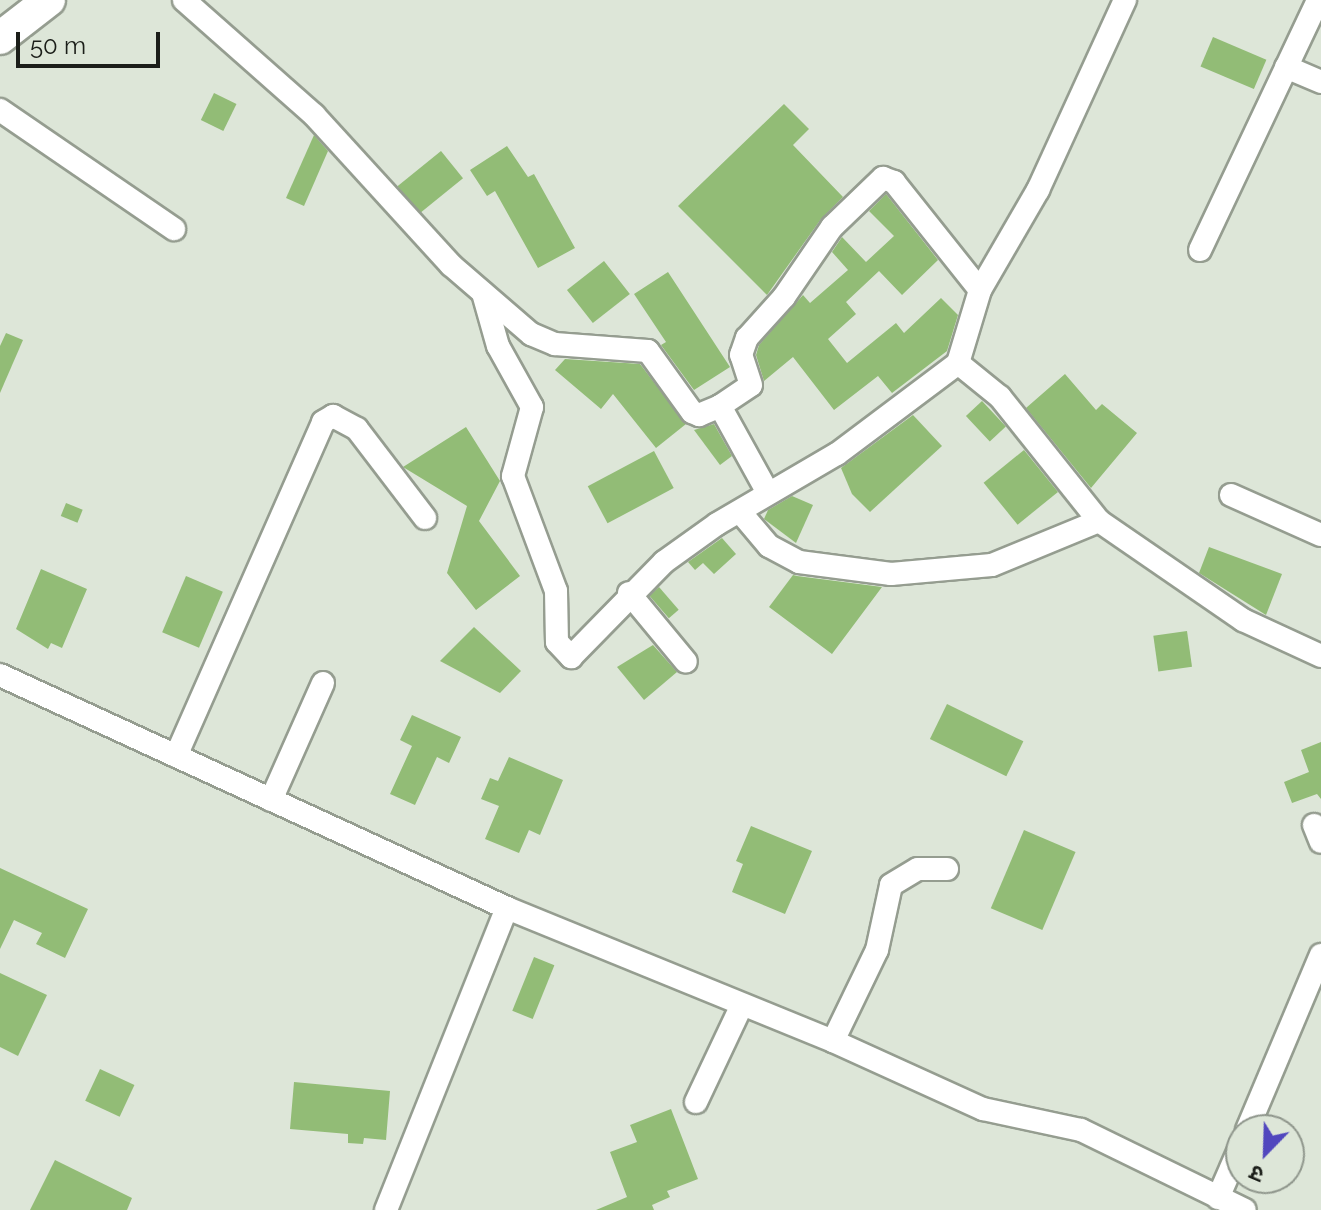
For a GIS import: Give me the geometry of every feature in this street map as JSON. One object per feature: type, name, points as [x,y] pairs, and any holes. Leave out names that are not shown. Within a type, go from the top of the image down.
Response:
[{"type":"street","points":[[0,38],[49,0]]},
{"type":"street","points":[[184,0],[338,138],[399,213],[483,293],[548,343],[648,351],[695,414],[720,406],[751,385],[741,355],[747,338],[784,297],[832,227],[883,178],[894,182],[980,290]]},
{"type":"street","points":[[483,293],[498,346],[532,407],[513,476],[555,585],[556,634],[565,655],[571,657],[586,648],[629,593],[707,531],[837,454],[889,410],[958,363],[980,290],[1038,190],[1125,0]]},
{"type":"street","points":[[1200,250],[1318,0]]},
{"type":"street","points":[[1286,67],[1321,82]]},
{"type":"street","points":[[0,110],[174,229]]},
{"type":"street","points":[[958,363],[1000,397],[1099,521],[1243,620],[1321,656]]},
{"type":"street","points":[[720,406],[768,493]]},
{"type":"street","points":[[176,756],[323,422],[333,416],[357,429],[425,518]]},
{"type":"street","points":[[1231,495],[1321,535]]},
{"type":"street","points":[[741,513],[769,546],[799,562],[891,574],[992,565],[1099,521]]},
{"type":"street","points":[[629,593],[686,662]]},
{"type":"street","points":[[0,675],[507,908],[741,1007],[833,1041],[1002,1116],[1081,1130],[1245,1210]]},
{"type":"street","points":[[271,800],[323,683]]},
{"type":"street","points":[[833,1041],[877,950],[891,885],[918,869],[947,869]]},
{"type":"street","points":[[386,1210],[507,908]]},
{"type":"street","points":[[1254,1114],[1321,955]]},
{"type":"street","points":[[696,1102],[741,1007]]},
{"type":"street","points":[[1218,1198],[1225,1182]]},
{"type":"building","points":[[1213,37],[1266,60],[1254,89],[1200,66]]},
{"type":"building","points":[[214,93],[236,104],[223,131],[201,120]]},
{"type":"building","points":[[784,104],[809,129],[793,145],[843,197],[821,219],[767,295],[678,206]]},
{"type":"building","points":[[314,135],[328,151],[304,206],[286,198]]},
{"type":"building","points":[[507,146],[528,177],[534,174],[575,248],[538,268],[495,191],[487,196],[470,170]]},
{"type":"building","points":[[441,151],[463,178],[420,213],[397,186]]},
{"type":"building","points":[[886,194],[938,260],[902,295],[879,271],[846,302],[856,314],[828,339],[847,363],[896,323],[904,333],[941,298],[958,315],[947,351],[892,393],[878,376],[834,410],[793,357],[764,381],[756,355],[759,345],[803,295],[810,303],[848,270],[832,252],[842,237],[866,262],[894,236],[869,211]]},
{"type":"building","points":[[604,261],[630,294],[593,323],[567,290]]},
{"type":"building","points":[[668,272],[730,367],[694,390],[661,345],[666,342],[634,294]]},
{"type":"building","points":[[6,333],[23,340],[0,393],[0,346]]},
{"type":"building","points":[[565,359],[640,364],[686,424],[656,448],[613,394],[601,409],[555,370]]},
{"type":"building","points":[[1065,374],[1096,410],[1102,404],[1137,433],[1091,488],[1026,408]]},
{"type":"building","points":[[982,401],[1006,427],[990,442],[966,416]]},
{"type":"building","points":[[913,415],[942,446],[870,512],[852,494],[841,468]]},
{"type":"building","points":[[714,424],[732,456],[720,465],[694,430]]},
{"type":"building","points":[[466,427],[500,481],[479,521],[520,576],[476,610],[447,573],[467,506],[403,467]]},
{"type":"building","points":[[1024,450],[1058,492],[1018,525],[984,483]]},
{"type":"building","points":[[654,451],[674,488],[607,523],[588,486]]},
{"type":"building","points":[[792,496],[813,505],[796,543],[764,519],[768,510]]},
{"type":"building","points":[[66,503],[83,510],[77,523],[61,516]]},
{"type":"building","points":[[722,538],[736,554],[714,574],[703,563],[695,570],[688,562]]},
{"type":"building","points":[[1209,547],[1282,574],[1266,615],[1199,573]]},
{"type":"building","points":[[41,569],[87,589],[62,648],[51,643],[48,649],[16,629]]},
{"type":"building","points":[[793,575],[882,587],[832,654],[769,607]]},
{"type":"building","points":[[186,576],[223,592],[199,648],[162,632]]},
{"type":"building","points":[[659,587],[679,610],[669,618],[649,596]]},
{"type":"building","points":[[474,627],[521,671],[500,693],[440,661]]},
{"type":"building","points":[[1187,631],[1192,667],[1158,671],[1153,636]]},
{"type":"building","points":[[653,645],[677,672],[644,700],[617,667]]},
{"type":"building","points":[[947,704],[1023,741],[1006,776],[930,739]]},
{"type":"building","points":[[412,715],[461,737],[449,763],[437,757],[415,805],[390,794],[412,746],[400,740]]},
{"type":"building","points":[[1321,742],[1321,799],[1317,794],[1292,803],[1284,782],[1309,772],[1301,750]]},
{"type":"building","points":[[509,757],[563,780],[540,835],[529,830],[519,853],[485,839],[499,806],[481,799],[490,778],[498,781]]},
{"type":"building","points":[[751,826],[812,851],[785,914],[732,892],[743,864],[736,861]]},
{"type":"building","points":[[1024,830],[1076,852],[1042,930],[991,908]]},
{"type":"building","points":[[0,868],[88,909],[65,958],[36,944],[42,933],[14,920],[0,949]]},
{"type":"building","points":[[534,957],[554,965],[533,1019],[512,1011]]},
{"type":"building","points":[[0,973],[47,995],[18,1056],[0,1047]]},
{"type":"building","points":[[100,1069],[134,1085],[120,1117],[85,1101]]},
{"type":"building","points":[[294,1082],[390,1091],[386,1140],[364,1138],[363,1144],[348,1143],[348,1134],[290,1129]]},
{"type":"building","points":[[671,1109],[698,1179],[667,1191],[670,1197],[652,1205],[654,1210],[596,1210],[627,1197],[610,1152],[637,1142],[630,1125]]},
{"type":"building","points":[[55,1160],[132,1198],[127,1210],[30,1210]]}]
